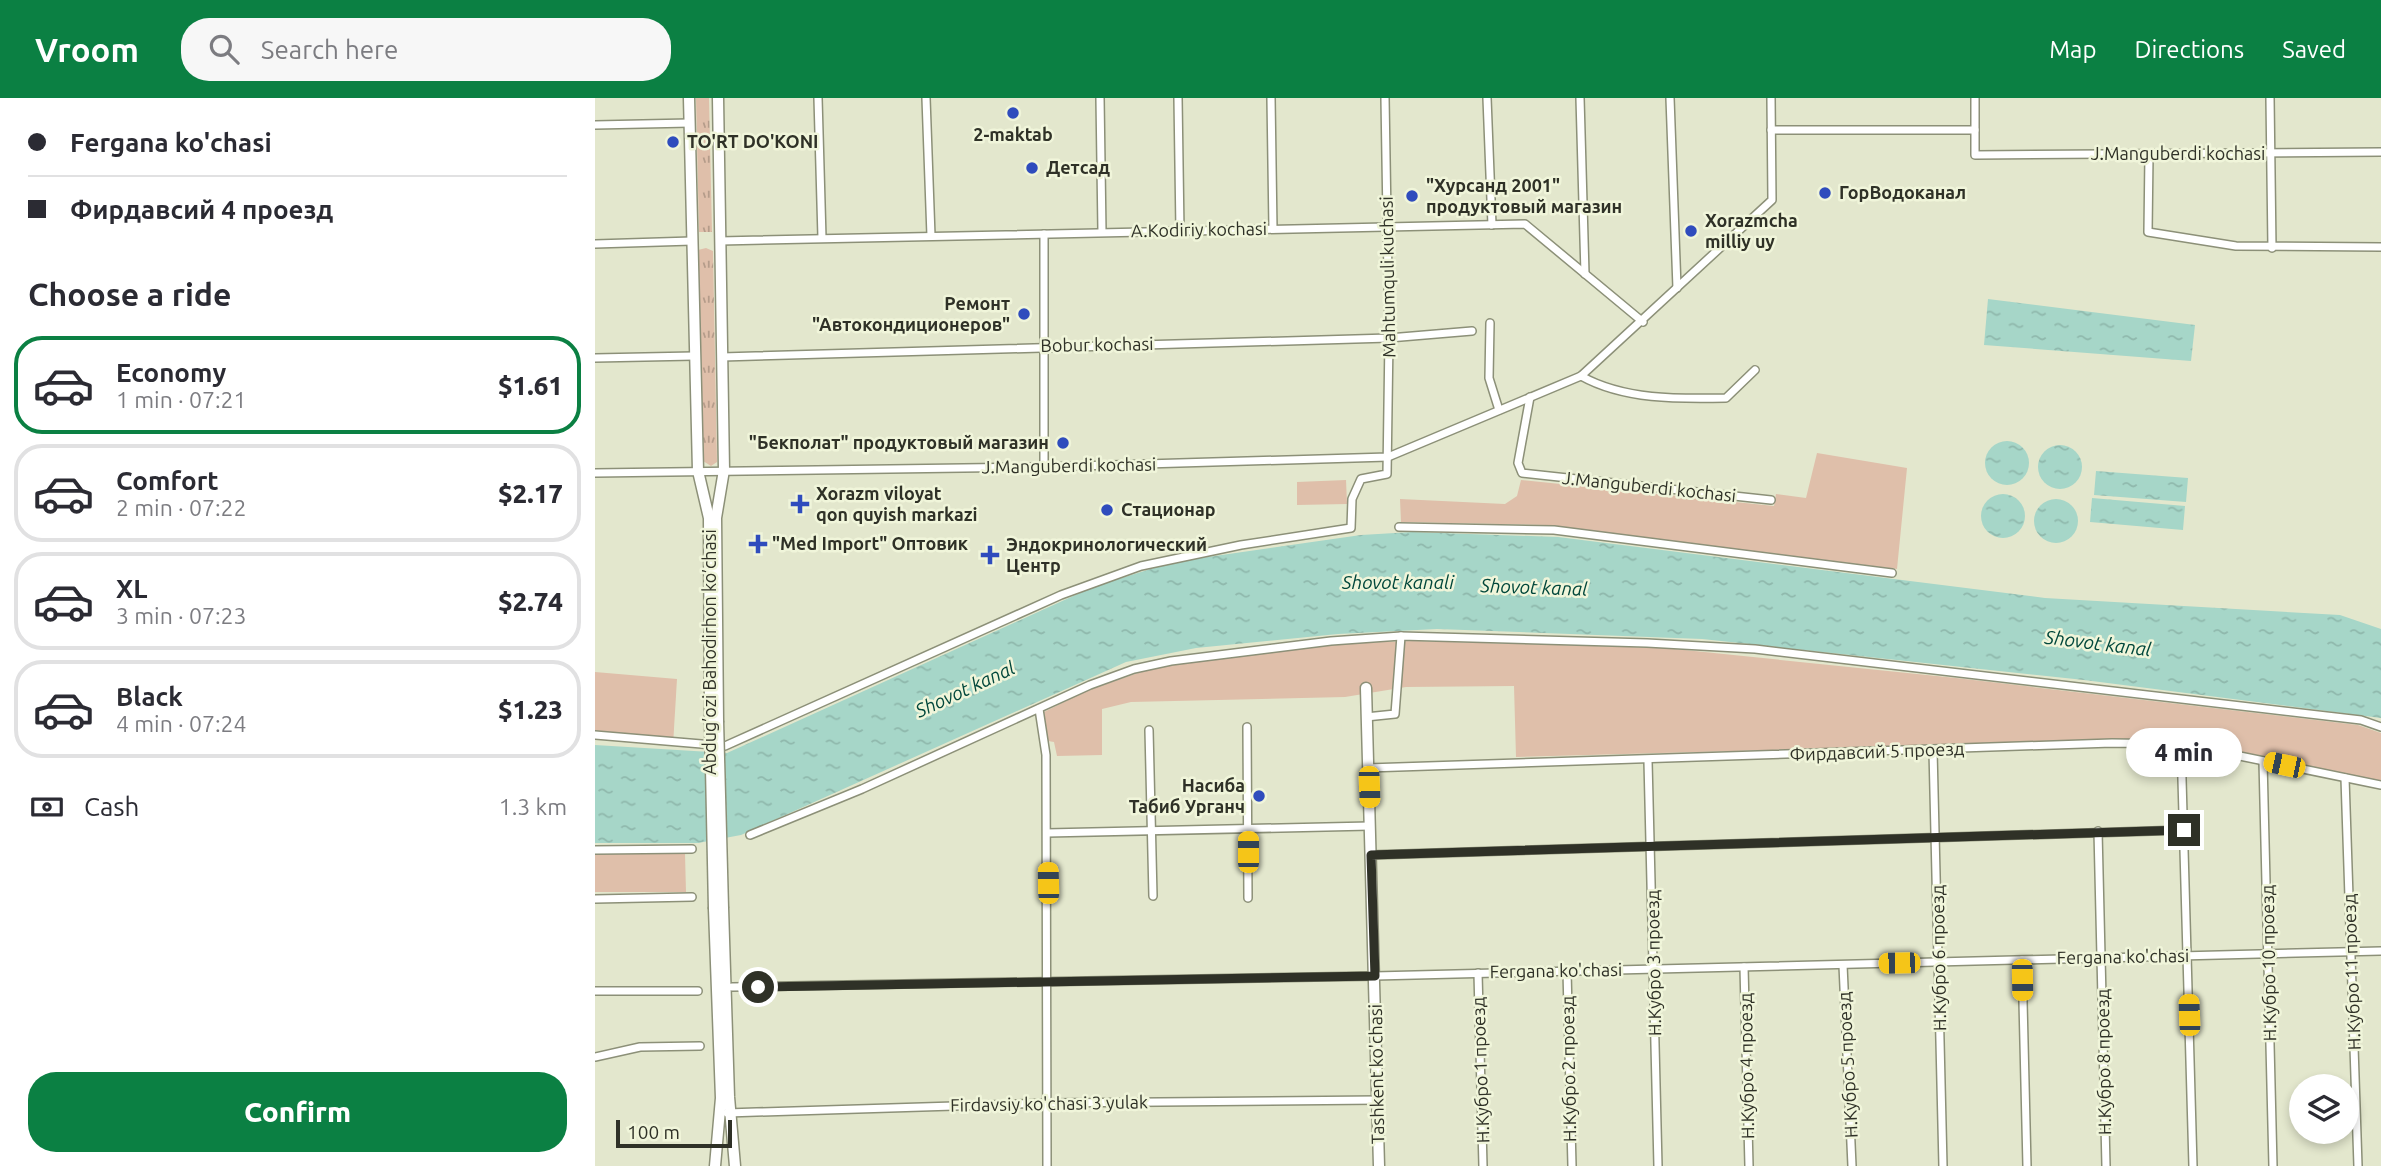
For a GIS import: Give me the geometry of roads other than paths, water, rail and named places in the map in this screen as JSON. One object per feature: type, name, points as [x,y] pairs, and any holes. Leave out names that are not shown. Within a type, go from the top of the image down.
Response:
[{"type":"main road","name":"Abdug’ozi Bahodirhon ko’chasi","points":[[689,98],[698,471],[709,518],[725,1113],[735,1166]]},
{"type":"main road","name":"Abdug’ozi Bahodirhon ko’chasi","points":[[714,721],[716,518],[724,470],[718,98]]},
{"type":"main road","name":"Tashkent ko'chasi","points":[[1366,688],[1379,1166]]},
{"type":"main road","name":"Abdug’ozi Bahodirhon ko’chasi","points":[[715,1166],[725,1113]]},
{"type":"street","points":[[818,98],[822,238]]},
{"type":"street","points":[[926,98],[931,236]]},
{"type":"street","points":[[1100,98],[1102,232]]},
{"type":"street","points":[[1178,98],[1180,231]]},
{"type":"street","points":[[1271,98],[1273,229]]},
{"type":"street","name":"Mahtumquli kuchasi","points":[[1385,98],[1388,457]]},
{"type":"street","points":[[1487,98],[1492,225]]},
{"type":"street","points":[[1580,98],[1585,274]]},
{"type":"street","points":[[1669,98],[1677,288]]},
{"type":"street","points":[[1771,98],[1771,130],[1975,130],[1975,98]]},
{"type":"street","points":[[2270,98],[2272,248]]},
{"type":"street","points":[[595,125],[690,123]]},
{"type":"street","name":"J.Manguberdi kochasi","points":[[595,473],[1044,467],[1388,457],[1581,376],[1643,323],[1773,200],[1771,130]]},
{"type":"street","name":"J.Manguberdi kochasi","points":[[1975,130],[1975,155],[2381,152]]},
{"type":"street","points":[[2149,155],[2148,232],[2236,246],[2381,247]]},
{"type":"street","name":"A.Kodiriy kochasi","points":[[720,241],[1525,225],[1643,323]]},
{"type":"street","points":[[1044,234],[1044,467]]},
{"type":"street","points":[[595,244],[692,241]]},
{"type":"street","points":[[1490,323],[1489,378],[1499,410]]},
{"type":"street","name":"Bobur kochasi","points":[[722,358],[1045,346],[1389,338],[1472,331]]},
{"type":"street","points":[[595,358],[694,356]]},
{"type":"street","points":[[1581,376],[1602,387],[1662,397],[1726,398],[1755,370]]},
{"type":"street","name":"J.Manguberdi kochasi","points":[[1530,397],[1518,463],[1522,473],[1771,500]]},
{"type":"street","points":[[595,735],[725,746],[1061,595],[1141,566],[1241,544],[1351,528],[1352,499],[1361,479],[1387,474],[1388,457]]},
{"type":"street","points":[[1399,527],[1554,530],[1892,573]]},
{"type":"street","points":[[1366,717],[1395,715],[1401,636]]},
{"type":"street","points":[[750,835],[1090,685],[1134,669],[1171,661],[1331,641],[1401,636],[1755,649],[2347,719],[2381,727]]},
{"type":"street","points":[[1039,709],[1046,755],[1049,982],[1047,1166]]},
{"type":"street","points":[[1247,727],[1248,898]]},
{"type":"street","points":[[1149,730],[1153,896]]},
{"type":"street","name":"Фирдавсий 5 проезд","points":[[1368,768],[1648,761],[2112,743],[2181,744],[2381,785]]},
{"type":"street","points":[[2181,744],[2193,1166]]},
{"type":"street","name":"Н.Кубро 6 проезд","points":[[1933,750],[1943,1166]]},
{"type":"street","name":"Н.Кубро 3 проезд","points":[[1648,761],[1658,1166]]},
{"type":"street","name":"Н.Кубро 10 проезд","points":[[2263,761],[2270,954],[2273,1166]]},
{"type":"street","name":"Н.Кубро 11 проезд","points":[[2345,778],[2353,951],[2358,1166]]},
{"type":"street","points":[[1047,833],[1370,826]]},
{"type":"street","points":[[1371,855],[2184,830]]},
{"type":"street","name":"Н.Кубро 8 проезд","points":[[2098,831],[2106,1166]]},
{"type":"street","points":[[595,850],[692,849]]},
{"type":"street","points":[[595,899],[692,897]]},
{"type":"street","name":"Fergana ko'chasi","points":[[732,987],[1478,974],[2381,951]]},
{"type":"street","points":[[2022,960],[2027,1166]]},
{"type":"street","name":"Н.Кубро 5 проезд","points":[[1843,965],[1852,1166]]},
{"type":"street","name":"Н.Кубро 4 проезд","points":[[1744,967],[1749,1166]]},
{"type":"street","name":"Н.Кубро 2 проезд","points":[[1567,971],[1571,1166]]},
{"type":"street","name":"Н.Кубро 1 проезд","points":[[1478,974],[1483,1166]]},
{"type":"street","points":[[595,991],[698,990]]},
{"type":"street","points":[[595,1057],[640,1047],[700,1046]]},
{"type":"street","name":"Firdavsiy ko'chasi 3 yulak","points":[[725,1113],[1049,1103],[1379,1100]]},
{"type":"water","points":[[1988,299],[2195,325],[2191,361],[1984,345]]},
{"type":"water","points":[[2007,441],[2022,448],[2029,463],[2022,478],[2007,485],[1992,478],[1985,463],[1992,448]]},
{"type":"water","points":[[2060,445],[2075,452],[2082,467],[2075,482],[2060,489],[2045,482],[2038,467],[2045,452]]},
{"type":"water","points":[[2096,471],[2188,478],[2186,502],[2094,495]]},
{"type":"water","points":[[2003,494],[2018,501],[2025,516],[2018,531],[2003,538],[1988,531],[1981,516],[1988,501]]},
{"type":"water","points":[[2092,498],[2185,506],[2183,530],[2090,522]]},
{"type":"water","points":[[2056,499],[2071,506],[2078,521],[2071,536],[2056,543],[2041,536],[2034,521],[2041,506]]},
{"type":"water","name":"Shovot kanali","points":[[1412,532],[1558,537],[2045,598],[2340,615],[2381,629],[2381,718],[2084,680],[1702,639],[1437,629],[1338,634],[1196,648],[1126,662],[741,835],[698,843],[595,843],[595,745],[727,753],[1093,587],[1173,562],[1361,535]]},
{"type":"place","name":"2-maktab","points":[[1013,113]]},
{"type":"place","name":"TO'RT DO'KONI","points":[[673,142]]},
{"type":"place","name":"Детсад","points":[[1032,168]]},
{"type":"place","name":"ГорВодоканал","points":[[1825,193]]},
{"type":"place","name":"\"Хурсанд 2001\" продуктовый магазин","points":[[1412,196]]},
{"type":"place","name":"Xorazmcha milliy uy","points":[[1691,231]]},
{"type":"place","name":"Ремонт \"Автокондиционеров\"","points":[[1024,314]]},
{"type":"place","name":"\"Бекполат\" продуктовый магазин","points":[[1063,443]]},
{"type":"place","name":"Xorazm viloyat qon quyish markazi","points":[[800,504]]},
{"type":"place","name":"Стационар","points":[[1107,510]]},
{"type":"place","name":"\"Med Import\" Оптовик","points":[[758,544]]},
{"type":"place","name":"Эндокринологический Центр","points":[[990,555]]},
{"type":"place","name":"Насиба Табиб Урганч","points":[[1259,796]]},
{"type":"water label","name":"Shovot kanal","points":[[1534,587]]},
{"type":"water label","name":"Shovot kanal","points":[[2098,643]]},
{"type":"water label","name":"Shovot kanal","points":[[965,689]]}]
